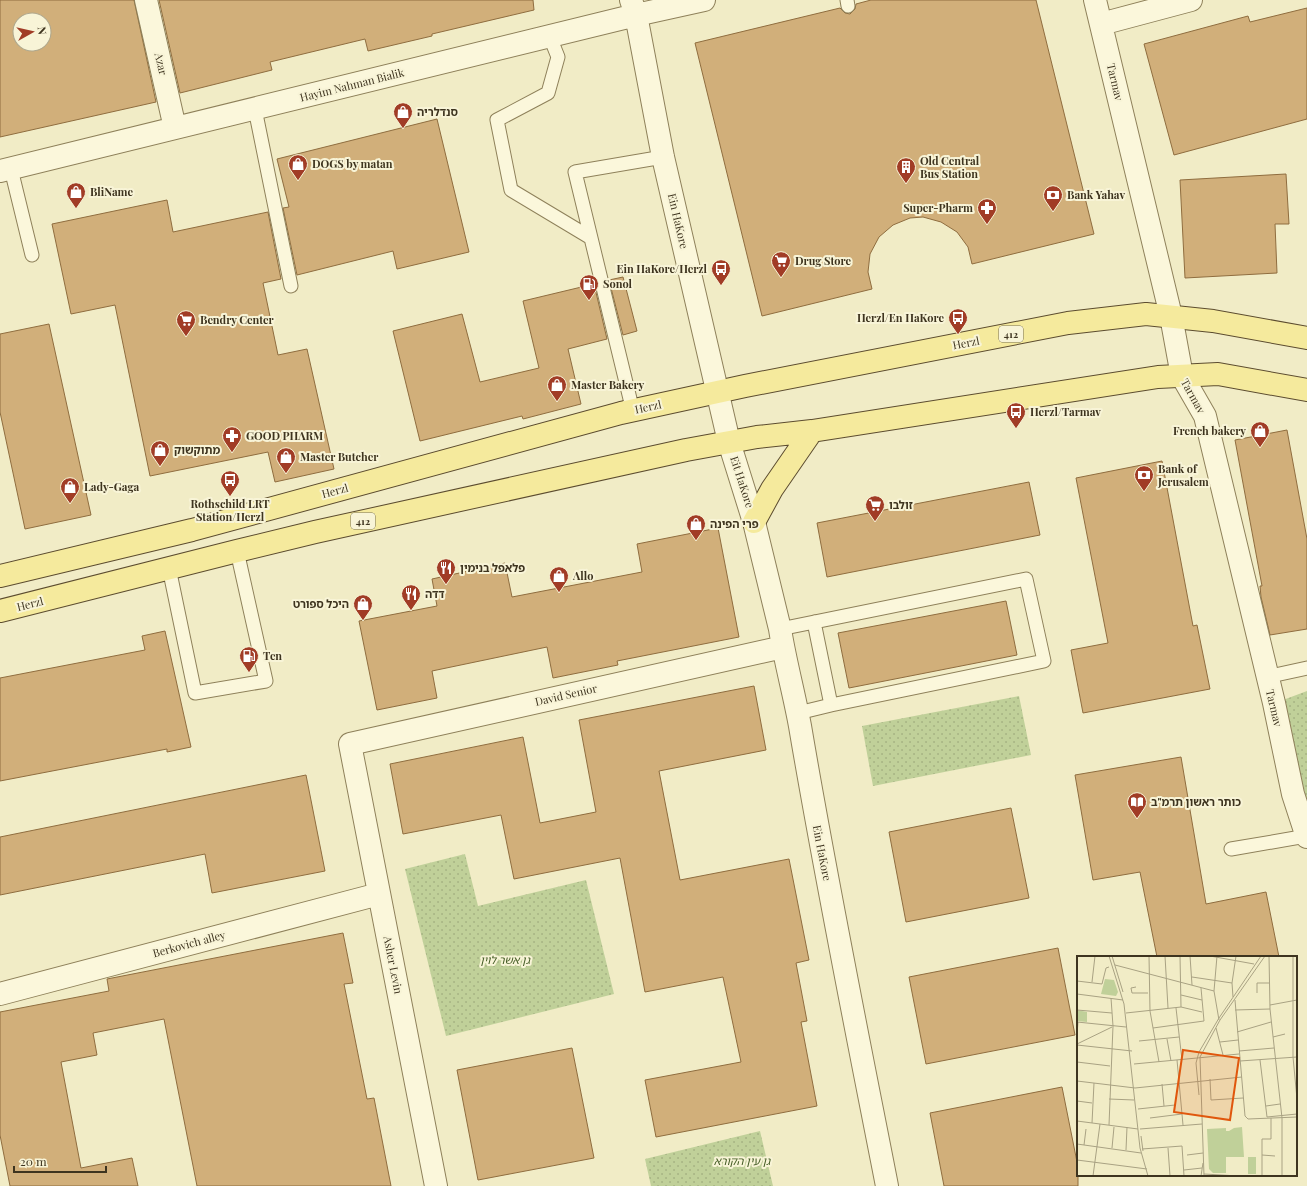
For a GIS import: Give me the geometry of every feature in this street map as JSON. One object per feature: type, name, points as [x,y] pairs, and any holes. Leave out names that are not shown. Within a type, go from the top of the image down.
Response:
[{"type":"main road","name":"Herzl","points":[[0,576],[192,530],[621,413],[718,392],[1068,323],[1146,314],[1213,321],[1307,338]]},
{"type":"main road","name":"Herzl","points":[[0,611],[237,551],[624,464],[729,442],[812,431],[1091,386],[1158,377],[1218,374],[1307,390]]},
{"type":"main road","points":[[754,522],[772,489],[812,431]]},
{"type":"street","name":"Azar","points":[[146,0],[175,128]]},
{"type":"street","name":"Hayim Nahman Bialik","points":[[5,170],[550,37],[633,8],[704,0]]},
{"type":"street","name":"Tarmav","points":[[1095,0],[1171,316],[1182,376],[1205,416],[1266,677],[1274,703],[1293,794],[1307,836]]},
{"type":"street","points":[[1101,24],[1191,0]]},
{"type":"street","name":"Ein HaKore","points":[[633,8],[663,158],[729,442]]},
{"type":"street","name":"Eit HaKore","points":[[729,442],[754,522]]},
{"type":"street","name":"Ein HaKore","points":[[754,522],[782,638],[798,713],[818,834],[887,1186]]},
{"type":"street","name":"David Senior","points":[[350,744],[782,638]]},
{"type":"street","name":"Asher Levin","points":[[350,744],[436,1186]]},
{"type":"street","name":"Berkovich alley","points":[[0,994],[379,894]]},
{"type":"lane","points":[[550,37],[558,57],[548,93],[497,120],[509,182],[511,190],[591,238]]},
{"type":"lane","points":[[255,109],[290,286]]},
{"type":"lane","points":[[621,413],[631,403],[575,172],[663,158]]},
{"type":"lane","points":[[5,170],[32,255]]},
{"type":"lane","points":[[170,568],[195,693],[266,681],[237,551]]},
{"type":"lane","points":[[782,638],[814,622],[1026,579],[1044,661],[798,713]]},
{"type":"lane","points":[[814,622],[831,705]]},
{"type":"lane","points":[[1266,677],[1307,668]]},
{"type":"lane","points":[[1231,849],[1307,836]]},
{"type":"green space","points":[[1307,691],[1307,802],[1283,700]]},
{"type":"green space","points":[[1019,696],[1031,755],[873,786],[862,726]]},
{"type":"green space","name":"גן אשר לוין","points":[[465,854],[478,906],[586,880],[614,994],[446,1036],[405,869]]},
{"type":"green space","name":"גן עין הקורא","points":[[760,1131],[773,1186],[651,1186],[645,1159]]},
{"type":"building","points":[[0,0],[134,0],[156,102],[0,137]]},
{"type":"building","points":[[159,0],[533,0],[534,10],[368,51],[365,39],[270,62],[272,70],[180,93]]},
{"type":"building","name":"Old Central Bus Station","points":[[871,0],[1036,0],[1094,234],[972,264],[968,247],[957,232],[941,222],[923,217],[910,218],[893,225],[879,237],[870,254],[868,272],[872,289],[762,316],[695,43],[840,8],[845,13],[850,14],[855,9],[856,4]]},
{"type":"building","points":[[1307,8],[1307,119],[1174,155],[1144,44],[1248,16],[1250,22]]},
{"type":"building","points":[[437,119],[469,252],[397,269],[393,251],[297,275],[283,208],[289,207],[277,159]]},
{"type":"building","points":[[1286,174],[1289,224],[1275,224],[1277,273],[1185,278],[1180,180]]},
{"type":"building","name":"Bendry Center","points":[[167,200],[173,232],[268,212],[281,279],[263,283],[278,355],[307,349],[334,469],[275,482],[268,452],[150,476],[115,305],[71,314],[52,224]]},
{"type":"building","points":[[623,277],[637,331],[623,335],[609,280]]},
{"type":"building","points":[[594,284],[607,339],[568,349],[581,404],[523,419],[522,416],[420,441],[393,331],[462,314],[480,382],[539,368],[523,301]]},
{"type":"building","points":[[49,324],[91,515],[25,529],[0,412],[0,334]]},
{"type":"building","points":[[1287,430],[1307,539],[1307,629],[1270,635],[1261,597],[1260,586],[1262,586],[1235,440]]},
{"type":"building","points":[[1162,461],[1193,626],[1197,625],[1210,689],[1083,713],[1071,650],[1108,643],[1076,478]]},
{"type":"building","points":[[1029,482],[1040,535],[827,577],[817,523]]},
{"type":"building","points":[[718,528],[739,637],[617,661],[618,665],[553,678],[547,647],[432,671],[437,698],[377,710],[359,621],[437,606],[432,579],[505,563],[512,597],[642,572],[637,544]]},
{"type":"building","points":[[1006,601],[1017,655],[849,688],[838,633]]},
{"type":"building","points":[[165,631],[191,747],[167,752],[167,749],[0,781],[0,678],[145,650],[142,636]]},
{"type":"building","points":[[754,686],[766,750],[659,771],[680,880],[789,859],[809,960],[796,963],[807,1021],[801,1022],[817,1106],[656,1137],[645,1080],[741,1062],[723,977],[645,992],[620,858],[514,879],[501,815],[403,834],[390,764],[523,737],[540,823],[596,812],[579,720]]},
{"type":"building","points":[[1181,757],[1206,904],[1266,892],[1279,956],[1157,956],[1140,872],[1093,880],[1075,775]]},
{"type":"building","points":[[306,775],[325,871],[212,893],[205,854],[0,895],[0,837]]},
{"type":"building","points":[[1011,808],[1029,898],[906,922],[889,832]]},
{"type":"building","points":[[343,933],[353,983],[344,984],[367,1099],[374,1098],[391,1186],[197,1186],[164,1019],[93,1033],[97,1055],[61,1062],[81,1168],[132,1158],[138,1186],[10,1186],[0,1135],[0,1012],[109,991],[107,979]]},
{"type":"building","points":[[1058,948],[1075,1035],[926,1064],[909,977]]},
{"type":"building","points":[[572,1048],[594,1158],[478,1180],[457,1070]]},
{"type":"building","points":[[1062,1087],[1077,1162],[1078,1186],[944,1186],[930,1113]]},
{"type":"place","name":"סנדלריה","points":[[403,129]]},
{"type":"place","name":"DOGS by matan","points":[[298,181]]},
{"type":"place","name":"Old Central Bus Station","points":[[906,184]]},
{"type":"place","name":"BliName","points":[[76,209]]},
{"type":"place","name":"Bank Yahav","points":[[1053,212]]},
{"type":"place","name":"Super-Pharm","points":[[987,225]]},
{"type":"place","name":"Drug Store","points":[[781,278]]},
{"type":"place","name":"Ein HaKore/Herzl","points":[[721,286]]},
{"type":"place","name":"Sonol","points":[[589,301]]},
{"type":"place","name":"Herzl/En HaKore","points":[[958,335]]},
{"type":"place","name":"Bendry Center","points":[[186,337]]},
{"type":"place","name":"Master Bakery","points":[[557,402]]},
{"type":"place","name":"Herzl/Tarmav","points":[[1016,429]]},
{"type":"place","name":"French bakery","points":[[1260,448]]},
{"type":"place","name":"GOOD PHARM","points":[[232,453]]},
{"type":"place","name":"מתוקשוק","points":[[160,467]]},
{"type":"place","name":"Master Butcher","points":[[286,474]]},
{"type":"place","name":"Bank of Jerusalem","points":[[1144,492]]},
{"type":"place","name":"Rothschild LRT Station/Herzl","points":[[230,497]]},
{"type":"place","name":"Lady-Gaga","points":[[70,504]]},
{"type":"place","name":"זולבו","points":[[875,522]]},
{"type":"place","name":"פרי הפינה","points":[[696,541]]},
{"type":"place","name":"פלאפל בנימין","points":[[446,585]]},
{"type":"place","name":"Allo","points":[[559,593]]},
{"type":"place","name":"דדה","points":[[411,611]]},
{"type":"place","name":"היכל ספורט","points":[[363,621]]},
{"type":"place","name":"Ten","points":[[249,673]]},
{"type":"place","name":"כותר ראשון תרמ\"ב","points":[[1137,819]]}]
